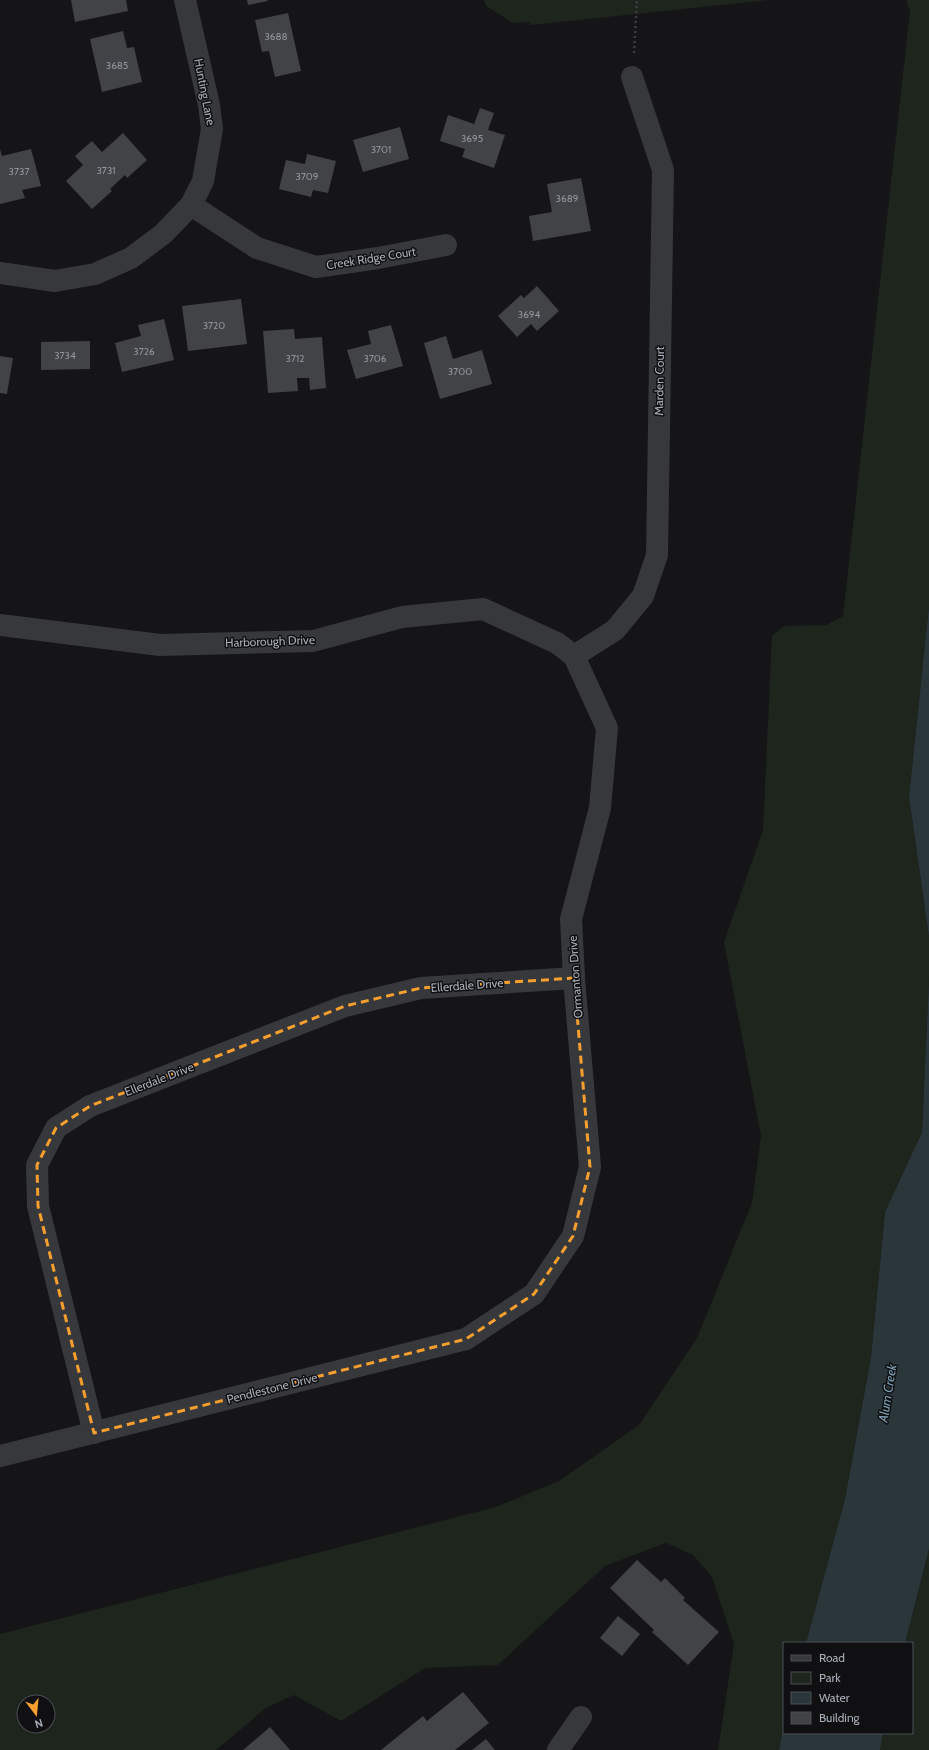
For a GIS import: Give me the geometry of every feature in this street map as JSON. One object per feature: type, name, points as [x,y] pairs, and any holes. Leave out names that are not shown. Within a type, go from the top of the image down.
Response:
[{"type":"street","name":"Hunting Lane","points":[[0,273],[55,281],[95,274],[131,258],[163,234],[191,204],[203,182],[212,129],[209,105],[185,0]]},
{"type":"street","name":"Marden Court","points":[[574,656],[615,630],[643,596],[657,555],[663,170],[632,77]]},
{"type":"street","name":"Creek Ridge Court","points":[[191,204],[256,248],[316,267],[378,258],[446,245]]},
{"type":"street","name":"Harborough Drive","points":[[0,625],[160,645],[313,642],[402,617],[483,609],[557,643],[574,656]]},
{"type":"street","name":"Ormanton Drive","points":[[534,1294],[573,1236],[590,1167],[574,978],[571,919],[600,808],[607,728],[574,656]]},
{"type":"street","name":"Ellerdale Drive","points":[[94,1433],[38,1206],[37,1165],[56,1128],[90,1106],[345,1006],[420,988],[574,978]]},
{"type":"street","name":"Pendlestone Drive","points":[[0,1456],[466,1339],[534,1294]]},
{"type":"street","points":[[558,1750],[581,1717]]},
{"type":"path","points":[[632,77],[637,0]]},
{"type":"highlighted area","points":[[574,978],[590,1167],[573,1236],[534,1294],[466,1339],[94,1433],[38,1206],[37,1165],[56,1128],[90,1106],[345,1006],[421,988]]},
{"type":"green space","points":[[484,0],[768,0],[531,25],[529,22],[513,23],[486,6]]},
{"type":"green space","points":[[906,0],[929,0],[929,606],[909,797],[929,937],[929,981],[922,1132],[885,1212],[871,1357],[845,1499],[806,1642],[783,1642],[783,1730],[779,1750],[718,1750],[734,1644],[712,1577],[693,1555],[666,1543],[605,1566],[498,1665],[425,1668],[341,1721],[294,1695],[266,1708],[216,1750],[0,1750],[0,1634],[496,1507],[559,1481],[639,1425],[697,1338],[752,1203],[761,1136],[724,942],[763,830],[772,636],[784,626],[826,625],[843,616],[910,11]]},
{"type":"green space","points":[[929,1549],[929,1750],[880,1750],[883,1734],[913,1734],[913,1642],[905,1642]]},
{"type":"water","points":[[929,606],[929,937],[909,797]]},
{"type":"water","name":"Alum Creek","points":[[929,981],[929,1549],[905,1642],[806,1642],[845,1499],[871,1357],[885,1212],[922,1132]]},
{"type":"water","points":[[783,1730],[783,1734],[883,1734],[880,1750],[779,1750]]},
{"type":"building","points":[[71,0],[126,0],[128,11],[75,22]]},
{"type":"building","points":[[247,0],[267,0],[268,1],[248,5]]},
{"type":"building","points":[[288,13],[301,71],[275,77],[269,51],[262,52],[255,20]]},
{"type":"building","points":[[123,31],[127,48],[134,47],[142,82],[102,92],[90,39]]},
{"type":"building","points":[[480,108],[494,113],[488,130],[505,135],[494,168],[462,157],[465,149],[440,141],[448,115],[474,124]]},
{"type":"building","points":[[400,127],[409,159],[363,172],[353,140]]},
{"type":"building","points":[[123,133],[147,160],[127,178],[125,175],[110,189],[112,191],[92,209],[66,181],[83,165],[75,156],[92,141],[102,152]]},
{"type":"building","points":[[0,149],[2,156],[31,149],[41,186],[22,190],[25,198],[0,204]]},
{"type":"building","points":[[307,154],[336,161],[328,193],[313,190],[311,197],[279,189],[286,160],[305,164]]},
{"type":"building","points":[[581,178],[591,231],[533,241],[529,216],[552,212],[547,184]]},
{"type":"building","points":[[537,286],[559,311],[537,331],[531,324],[517,337],[498,316],[521,295],[524,298]]},
{"type":"building","points":[[241,299],[247,344],[188,351],[182,306]]},
{"type":"building","points":[[164,319],[174,360],[122,372],[115,343],[141,336],[138,325]]},
{"type":"building","points":[[391,325],[403,366],[356,379],[347,350],[371,344],[368,331]]},
{"type":"building","points":[[294,329],[295,339],[322,337],[326,388],[310,390],[309,378],[297,378],[298,391],[268,393],[263,331]]},
{"type":"building","points":[[446,336],[453,359],[482,350],[492,384],[440,399],[424,343]]},
{"type":"building","points":[[90,341],[90,369],[41,370],[41,342]]},
{"type":"building","points":[[0,356],[13,358],[7,394],[0,393]]},
{"type":"building","points":[[637,1560],[661,1582],[665,1578],[685,1598],[683,1600],[719,1632],[688,1665],[652,1632],[654,1630],[610,1588]]},
{"type":"building","points":[[618,1616],[640,1634],[622,1656],[600,1638]]},
{"type":"building","points":[[463,1692],[489,1723],[455,1750],[381,1750],[423,1716],[427,1721]]},
{"type":"building","points":[[270,1727],[290,1750],[243,1750]]},
{"type":"building","points":[[486,1739],[495,1750],[472,1750]]}]
